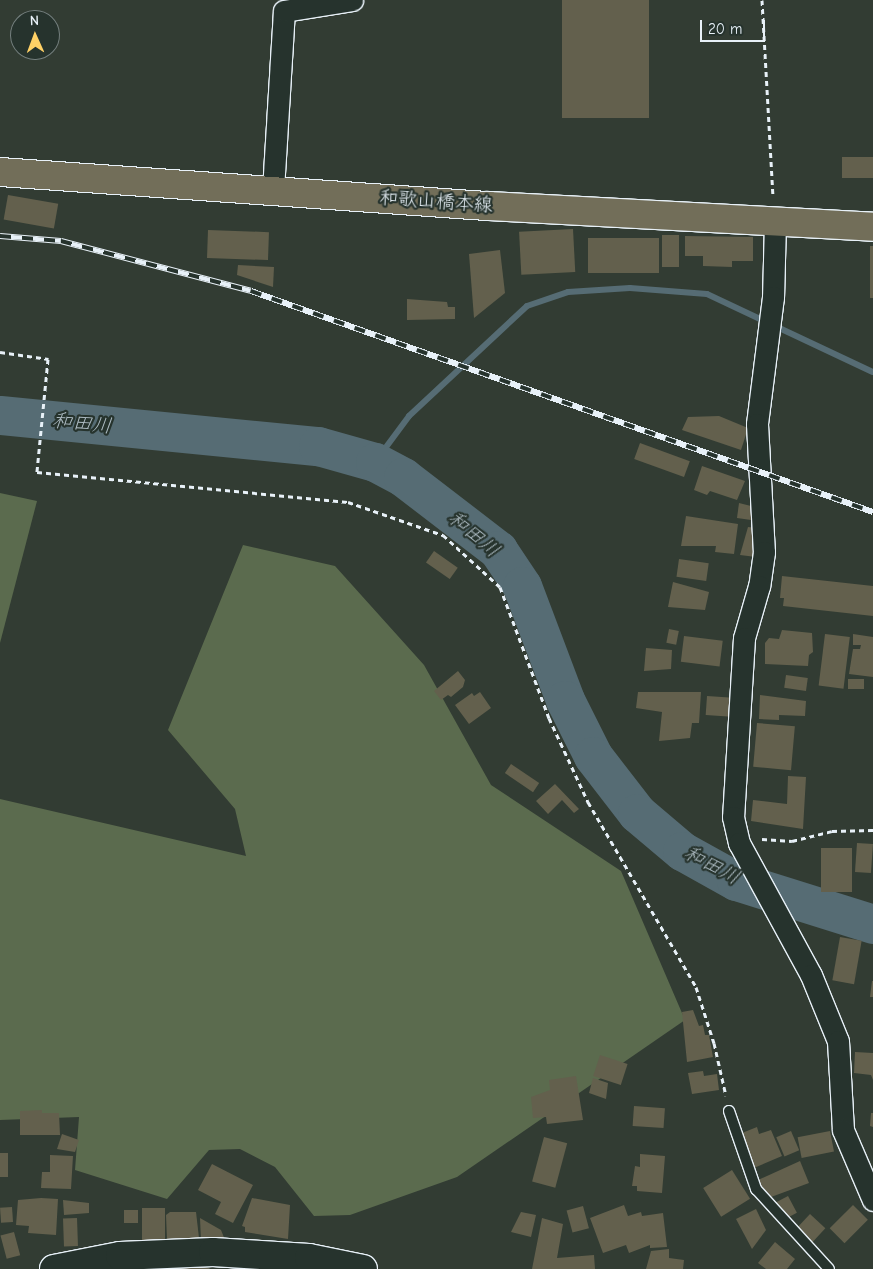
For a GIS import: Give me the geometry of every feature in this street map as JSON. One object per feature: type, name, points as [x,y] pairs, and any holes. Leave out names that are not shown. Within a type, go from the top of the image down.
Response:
[{"type":"main road","name":"和歌山橋本線","points":[[0,172],[873,227]]},
{"type":"street","points":[[273,190],[284,11],[352,0]]},
{"type":"street","points":[[775,222],[773,297],[757,424],[764,552],[759,586],[744,638],[732,792],[733,817],[739,842],[810,975],[838,1041],[843,1130],[870,1188]]},
{"type":"street","points":[[54,1269],[120,1256],[213,1252],[308,1258],[363,1269]]},
{"type":"lane","points":[[729,1111],[756,1189],[829,1269]]},
{"type":"path","points":[[762,0],[775,222]]},
{"type":"path","points":[[0,352],[48,359],[37,472],[348,502],[443,535],[500,587],[549,718],[588,802],[696,987],[714,1043],[729,1111]]},
{"type":"path","points":[[739,842],[759,839],[792,841],[832,831],[873,830]]},
{"type":"green space","points":[[0,493],[37,501],[0,643]]},
{"type":"green space","points":[[243,545],[335,566],[424,665],[491,785],[621,871],[685,1020],[457,1177],[350,1215],[314,1216],[275,1167],[240,1149],[209,1150],[167,1199],[75,1170],[79,1117],[0,1120],[0,799],[246,856],[235,809],[168,730]]},
{"type":"building","points":[[562,0],[649,0],[649,118],[562,118]]},
{"type":"building","points":[[842,157],[873,157],[873,178],[842,178]]},
{"type":"building","points":[[8,195],[58,204],[54,228],[4,220]]},
{"type":"building","points":[[573,229],[575,272],[521,275],[519,232]]},
{"type":"building","points":[[208,230],[269,232],[268,260],[207,258]]},
{"type":"building","points":[[662,235],[679,235],[679,267],[662,267]]},
{"type":"building","points":[[685,236],[753,237],[753,261],[732,261],[732,267],[703,266],[703,256],[685,256]]},
{"type":"building","points":[[588,238],[659,238],[659,273],[588,273]]},
{"type":"building","points":[[870,246],[873,246],[873,298],[870,298]]},
{"type":"building","points":[[500,250],[505,293],[474,318],[469,254]]},
{"type":"building","points":[[238,265],[274,267],[273,287],[237,275]]},
{"type":"building","points":[[407,299],[447,302],[448,307],[455,307],[455,319],[407,320]]},
{"type":"building","points":[[719,416],[748,428],[741,450],[682,430],[688,417]]},
{"type":"building","points":[[640,443],[690,461],[684,477],[634,459]]},
{"type":"building","points":[[702,466],[745,481],[737,500],[710,491],[707,495],[694,490]]},
{"type":"building","points":[[739,503],[755,507],[751,520],[737,518]]},
{"type":"building","points":[[686,516],[738,524],[734,554],[715,552],[716,546],[681,546]]},
{"type":"building","points":[[748,527],[757,528],[756,557],[740,555]]},
{"type":"building","points":[[434,551],[458,568],[450,579],[426,562]]},
{"type":"building","points":[[679,559],[709,563],[706,581],[676,577]]},
{"type":"building","points":[[782,576],[873,586],[873,616],[783,606],[784,598],[780,598]]},
{"type":"building","points":[[673,582],[709,592],[705,610],[668,607]]},
{"type":"building","points":[[669,629],[679,631],[676,645],[666,643]]},
{"type":"building","points":[[782,630],[812,633],[813,652],[809,655],[808,666],[765,664],[765,643],[769,638],[779,639]]},
{"type":"building","points":[[825,634],[850,637],[843,689],[819,686]]},
{"type":"building","points":[[853,634],[873,637],[873,677],[849,674],[853,649],[860,649],[861,645],[853,645]]},
{"type":"building","points":[[684,636],[723,641],[720,667],[681,662]]},
{"type":"building","points":[[646,648],[672,650],[671,669],[644,671]]},
{"type":"building","points":[[458,671],[465,680],[463,687],[451,697],[448,695],[441,700],[434,691]]},
{"type":"building","points":[[786,675],[808,678],[806,691],[784,688]]},
{"type":"building","points":[[848,679],[864,679],[864,689],[848,689]]},
{"type":"building","points":[[480,692],[491,708],[469,724],[455,705],[472,693],[474,696]]},
{"type":"building","points":[[638,692],[701,692],[699,723],[692,723],[690,738],[659,741],[662,712],[636,708]]},
{"type":"building","points":[[760,695],[806,701],[805,716],[779,715],[779,720],[759,719]]},
{"type":"building","points":[[707,696],[733,698],[732,717],[706,715]]},
{"type":"building","points":[[757,723],[795,726],[791,770],[753,767]]},
{"type":"building","points":[[511,764],[539,783],[533,792],[505,773]]},
{"type":"building","points":[[788,776],[806,777],[803,829],[751,821],[753,800],[787,804]]},
{"type":"building","points":[[555,784],[579,809],[574,813],[562,800],[548,814],[536,801]]},
{"type":"building","points":[[857,843],[873,844],[871,873],[855,872]]},
{"type":"building","points":[[821,848],[852,848],[852,892],[821,892]]},
{"type":"building","points":[[840,937],[862,941],[854,984],[832,980]]},
{"type":"building","points":[[872,981],[873,997],[870,997]]},
{"type":"building","points":[[693,1010],[699,1026],[703,1025],[705,1035],[709,1035],[713,1057],[687,1062],[682,1012]]},
{"type":"building","points":[[855,1052],[873,1053],[873,1080],[871,1075],[854,1073]]},
{"type":"building","points":[[600,1055],[628,1064],[621,1085],[593,1076]]},
{"type":"building","points":[[703,1071],[704,1076],[717,1074],[719,1090],[692,1094],[688,1073]]},
{"type":"building","points":[[576,1076],[583,1120],[547,1124],[546,1117],[533,1118],[531,1097],[550,1090],[549,1080]]},
{"type":"building","points":[[593,1078],[608,1083],[606,1099],[589,1093]]},
{"type":"building","points":[[634,1106],[665,1108],[664,1128],[633,1126]]},
{"type":"building","points":[[42,1110],[42,1113],[59,1113],[60,1135],[20,1135],[20,1111]]},
{"type":"building","points":[[871,1113],[873,1113],[873,1127],[870,1126]]},
{"type":"building","points":[[757,1127],[759,1134],[771,1130],[782,1156],[749,1170],[737,1135]]},
{"type":"building","points":[[791,1131],[799,1150],[784,1157],[776,1137]]},
{"type":"building","points":[[830,1131],[834,1152],[802,1158],[798,1137]]},
{"type":"building","points":[[62,1134],[79,1140],[75,1152],[57,1149]]},
{"type":"building","points":[[544,1137],[567,1143],[555,1188],[532,1181]]},
{"type":"building","points":[[0,1153],[8,1153],[8,1177],[0,1177]]},
{"type":"building","points":[[640,1154],[665,1156],[662,1193],[637,1191],[637,1186],[632,1186],[635,1166],[640,1167]]},
{"type":"building","points":[[50,1155],[73,1156],[71,1189],[41,1188],[42,1172],[50,1172]]},
{"type":"building","points":[[800,1161],[809,1183],[763,1200],[756,1181]]},
{"type":"building","points":[[212,1164],[253,1185],[233,1223],[215,1214],[221,1202],[198,1190]]},
{"type":"building","points":[[732,1170],[750,1199],[721,1217],[703,1188]]},
{"type":"building","points":[[788,1196],[797,1213],[784,1220],[775,1203]]},
{"type":"building","points":[[252,1198],[290,1205],[288,1239],[245,1232],[245,1227],[242,1226]]},
{"type":"building","points":[[58,1199],[56,1235],[28,1233],[29,1226],[16,1225],[18,1200]]},
{"type":"building","points":[[63,1200],[89,1203],[89,1213],[64,1215]]},
{"type":"building","points":[[624,1205],[628,1216],[641,1212],[642,1216],[663,1213],[667,1247],[650,1248],[650,1245],[629,1253],[626,1245],[603,1253],[590,1218]]},
{"type":"building","points":[[853,1205],[868,1220],[845,1243],[830,1228]]},
{"type":"building","points":[[583,1206],[589,1228],[573,1233],[567,1210]]},
{"type":"building","points":[[12,1207],[13,1222],[1,1223],[0,1208]]},
{"type":"building","points":[[142,1208],[165,1208],[165,1242],[142,1242]]},
{"type":"building","points":[[756,1209],[766,1230],[752,1249],[736,1219]]},
{"type":"building","points":[[124,1210],[138,1210],[138,1223],[124,1223]]},
{"type":"building","points":[[170,1212],[196,1212],[199,1238],[167,1239],[166,1215]]},
{"type":"building","points":[[521,1212],[536,1215],[531,1237],[511,1232]]},
{"type":"building","points":[[810,1214],[825,1228],[811,1244],[796,1229]]},
{"type":"building","points":[[63,1218],[77,1218],[78,1246],[64,1246]]},
{"type":"building","points":[[200,1218],[221,1230],[225,1240],[201,1241]]},
{"type":"building","points":[[542,1218],[563,1224],[557,1258],[594,1255],[595,1269],[532,1269]]},
{"type":"building","points":[[14,1232],[20,1255],[7,1259],[0,1236]]},
{"type":"building","points":[[775,1242],[795,1259],[787,1269],[766,1269],[758,1263]]},
{"type":"building","points":[[669,1249],[669,1258],[684,1260],[683,1269],[646,1269],[651,1251]]},
{"type":"building","points":[[191,1266],[210,1268],[176,1269]]},
{"type":"waterway","points":[[375,462],[409,416],[527,306],[568,292],[630,288],[707,294],[873,372]]},
{"type":"waterway","name":"和田川","points":[[0,415],[318,446],[375,462],[403,477],[498,550],[522,586],[565,700],[593,756],[637,813],[682,851],[736,881],[873,924]]},
{"type":"railway","points":[[0,236],[61,241],[251,291],[873,512]]}]
